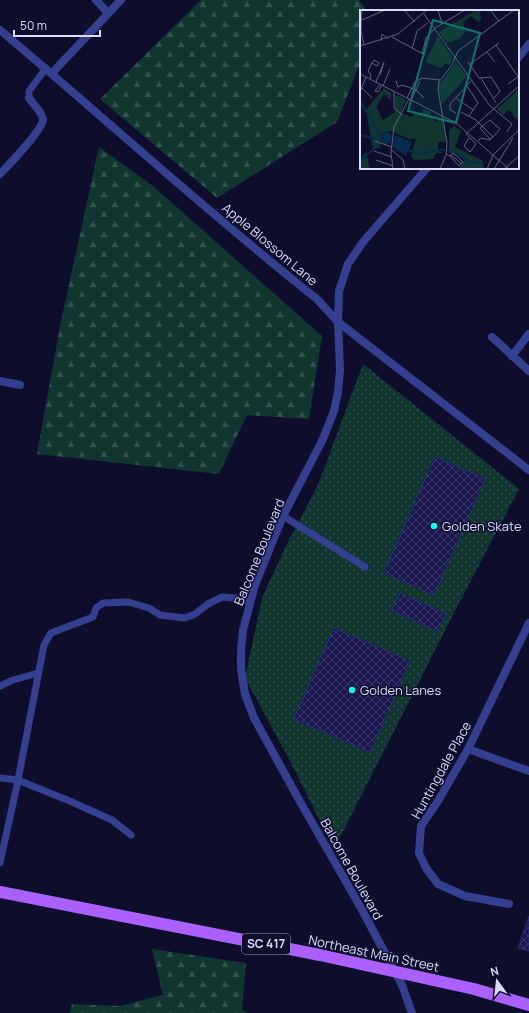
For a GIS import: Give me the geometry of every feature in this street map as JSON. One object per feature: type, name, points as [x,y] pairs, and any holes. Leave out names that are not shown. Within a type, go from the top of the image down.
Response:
[{"type":"main road","name":"Northeast Main Street","points":[[0,892],[254,941],[394,971],[529,1005]]},
{"type":"street","points":[[96,0],[108,13]]},
{"type":"street","points":[[49,71],[121,0]]},
{"type":"street","name":"Apple Blossom Lane","points":[[0,30],[165,172],[317,299],[338,322],[529,470]]},
{"type":"street","points":[[519,57],[529,44]]},
{"type":"street","points":[[0,174],[37,132],[42,124],[43,119],[29,98]]},
{"type":"street","name":"Balcome Boulevard","points":[[412,1013],[402,985],[363,912],[298,798],[249,706],[242,682],[241,656],[243,630],[255,585],[283,516],[323,439],[334,411],[338,392],[340,370],[338,322],[339,290],[348,264],[363,242],[426,169]]},
{"type":"street","points":[[512,356],[529,334]]},
{"type":"street","points":[[492,337],[529,371]]},
{"type":"street","points":[[0,381],[20,385]]},
{"type":"street","name":"Huntingdale Place","points":[[508,904],[465,896],[438,884],[426,868],[419,853],[421,826],[438,801],[468,749],[529,623]]},
{"type":"street","points":[[468,749],[529,771]]},
{"type":"lane","points":[[29,98],[29,91],[49,71]]},
{"type":"lane","points":[[283,516],[365,567]]},
{"type":"lane","points":[[0,863],[18,780],[44,645],[51,632],[93,617],[96,608],[103,603],[128,602],[149,608],[160,615],[184,618],[195,614],[208,604],[222,597],[235,598],[250,602]]},
{"type":"lane","points":[[0,686],[13,680],[38,673]]},
{"type":"lane","points":[[0,778],[18,780],[112,820],[131,836]]},
{"type":"green space","points":[[201,0],[359,0],[366,10],[360,10],[360,64],[337,122],[217,198],[100,99]]},
{"type":"green space","points":[[99,147],[153,186],[322,336],[309,419],[247,415],[219,474],[37,454],[60,326]]},
{"type":"green space","points":[[363,364],[519,489],[334,849],[289,759],[245,678],[262,598],[286,546],[318,485]]},
{"type":"green space","points":[[152,949],[246,963],[242,1010],[249,1013],[69,1013],[72,1004],[120,1006],[163,995]]},
{"type":"building","name":"Golden Skate","points":[[435,457],[485,479],[434,595],[384,573]]},
{"type":"building","points":[[400,593],[446,614],[437,631],[392,610]]},
{"type":"building","name":"Golden Lanes","points":[[334,628],[410,661],[370,752],[294,719]]},
{"type":"building","points":[[529,916],[529,951],[518,948]]},
{"type":"place","name":"Golden Skate","points":[[434,526]]},
{"type":"place","name":"Golden Lanes","points":[[352,690]]}]
